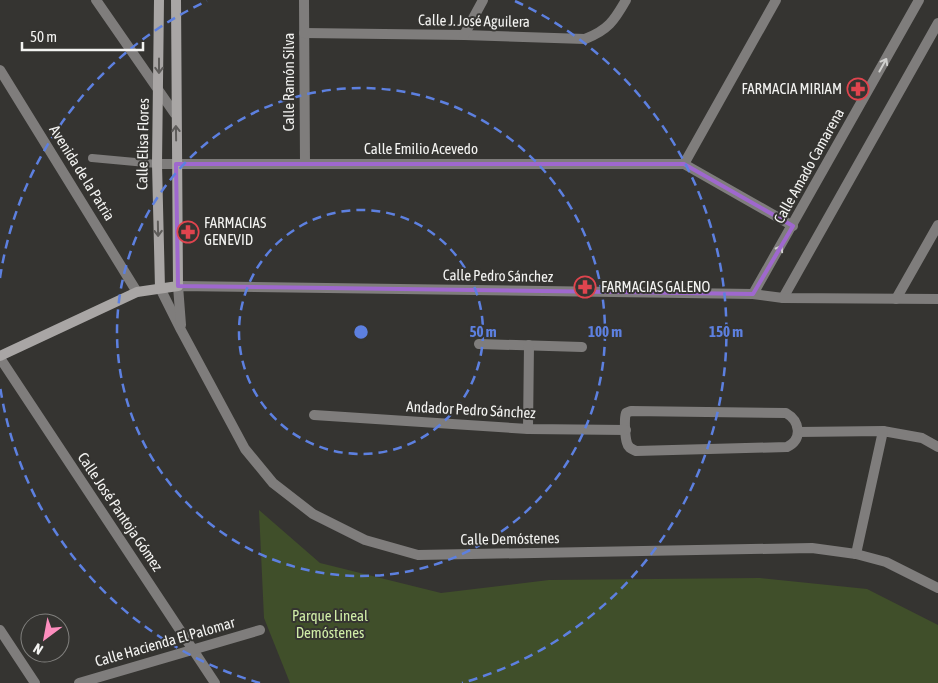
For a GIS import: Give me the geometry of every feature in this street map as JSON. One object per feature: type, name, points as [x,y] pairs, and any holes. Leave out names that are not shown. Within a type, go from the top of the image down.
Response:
[{"type":"street","points":[[96,0],[176,114]]},
{"type":"street","name":"Calle Elisa Flores","points":[[159,0],[157,164],[160,288]]},
{"type":"street","points":[[0,357],[137,292],[178,286],[176,0]]},
{"type":"street","name":"Calle Ramón Silva","points":[[304,0],[305,164]]},
{"type":"street","points":[[464,35],[483,0]]},
{"type":"street","name":"Calle J. José Aguilera","points":[[304,33],[585,39],[601,32],[616,18],[626,0]]},
{"type":"street","points":[[684,164],[776,0]]},
{"type":"street","name":"Calle Amado Camarena","points":[[753,294],[919,0]]},
{"type":"street","points":[[783,298],[938,23]]},
{"type":"street","name":"Avenida de la Patria","points":[[0,71],[137,292]]},
{"type":"street","name":"Calle Emilio Acevedo","points":[[157,164],[684,164],[792,226]]},
{"type":"street","points":[[896,299],[938,225]]},
{"type":"street","name":"Calle Pedro Sánchez","points":[[178,286],[753,294],[783,298],[938,300]]},
{"type":"street","name":"Calle Demóstenes","points":[[178,286],[181,330]]},
{"type":"street","name":"Calle Demóstenes","points":[[160,288],[245,449],[273,484],[313,514],[365,540],[418,555],[812,548],[856,554],[886,562],[938,588]]},
{"type":"street","points":[[479,344],[582,347]]},
{"type":"street","points":[[528,429],[529,345]]},
{"type":"street","name":"Calle José Pantoja Gómez","points":[[0,357],[215,683]]},
{"type":"street","points":[[631,411],[786,413],[793,417],[798,432],[796,440],[788,447],[636,451],[627,444],[626,430],[624,418],[631,411]]},
{"type":"street","name":"Andador Pedro Sánchez","points":[[314,415],[528,429],[626,430]]},
{"type":"street","points":[[856,554],[883,431]]},
{"type":"street","points":[[798,432],[883,431],[922,438],[938,447]]},
{"type":"street","points":[[0,630],[35,683]]},
{"type":"street","name":"Calle Hacienda El Palomar","points":[[79,683],[260,630]]},
{"type":"lane","points":[[92,158],[157,164]]},
{"type":"highlighted area","points":[[176,164],[684,164],[793,226],[753,294],[178,286]]},
{"type":"green space","name":"Parque Lineal Demóstenes","points":[[259,510],[320,563],[441,593],[549,580],[760,578],[867,589],[938,625],[938,683],[290,683],[264,618]]},
{"type":"place","name":"FARMACIA MIRIAM","points":[[858,89]]},
{"type":"place","name":"FARMACIAS GENEVID","points":[[188,232]]},
{"type":"place","name":"FARMACIAS GALENO","points":[[585,287]]}]
